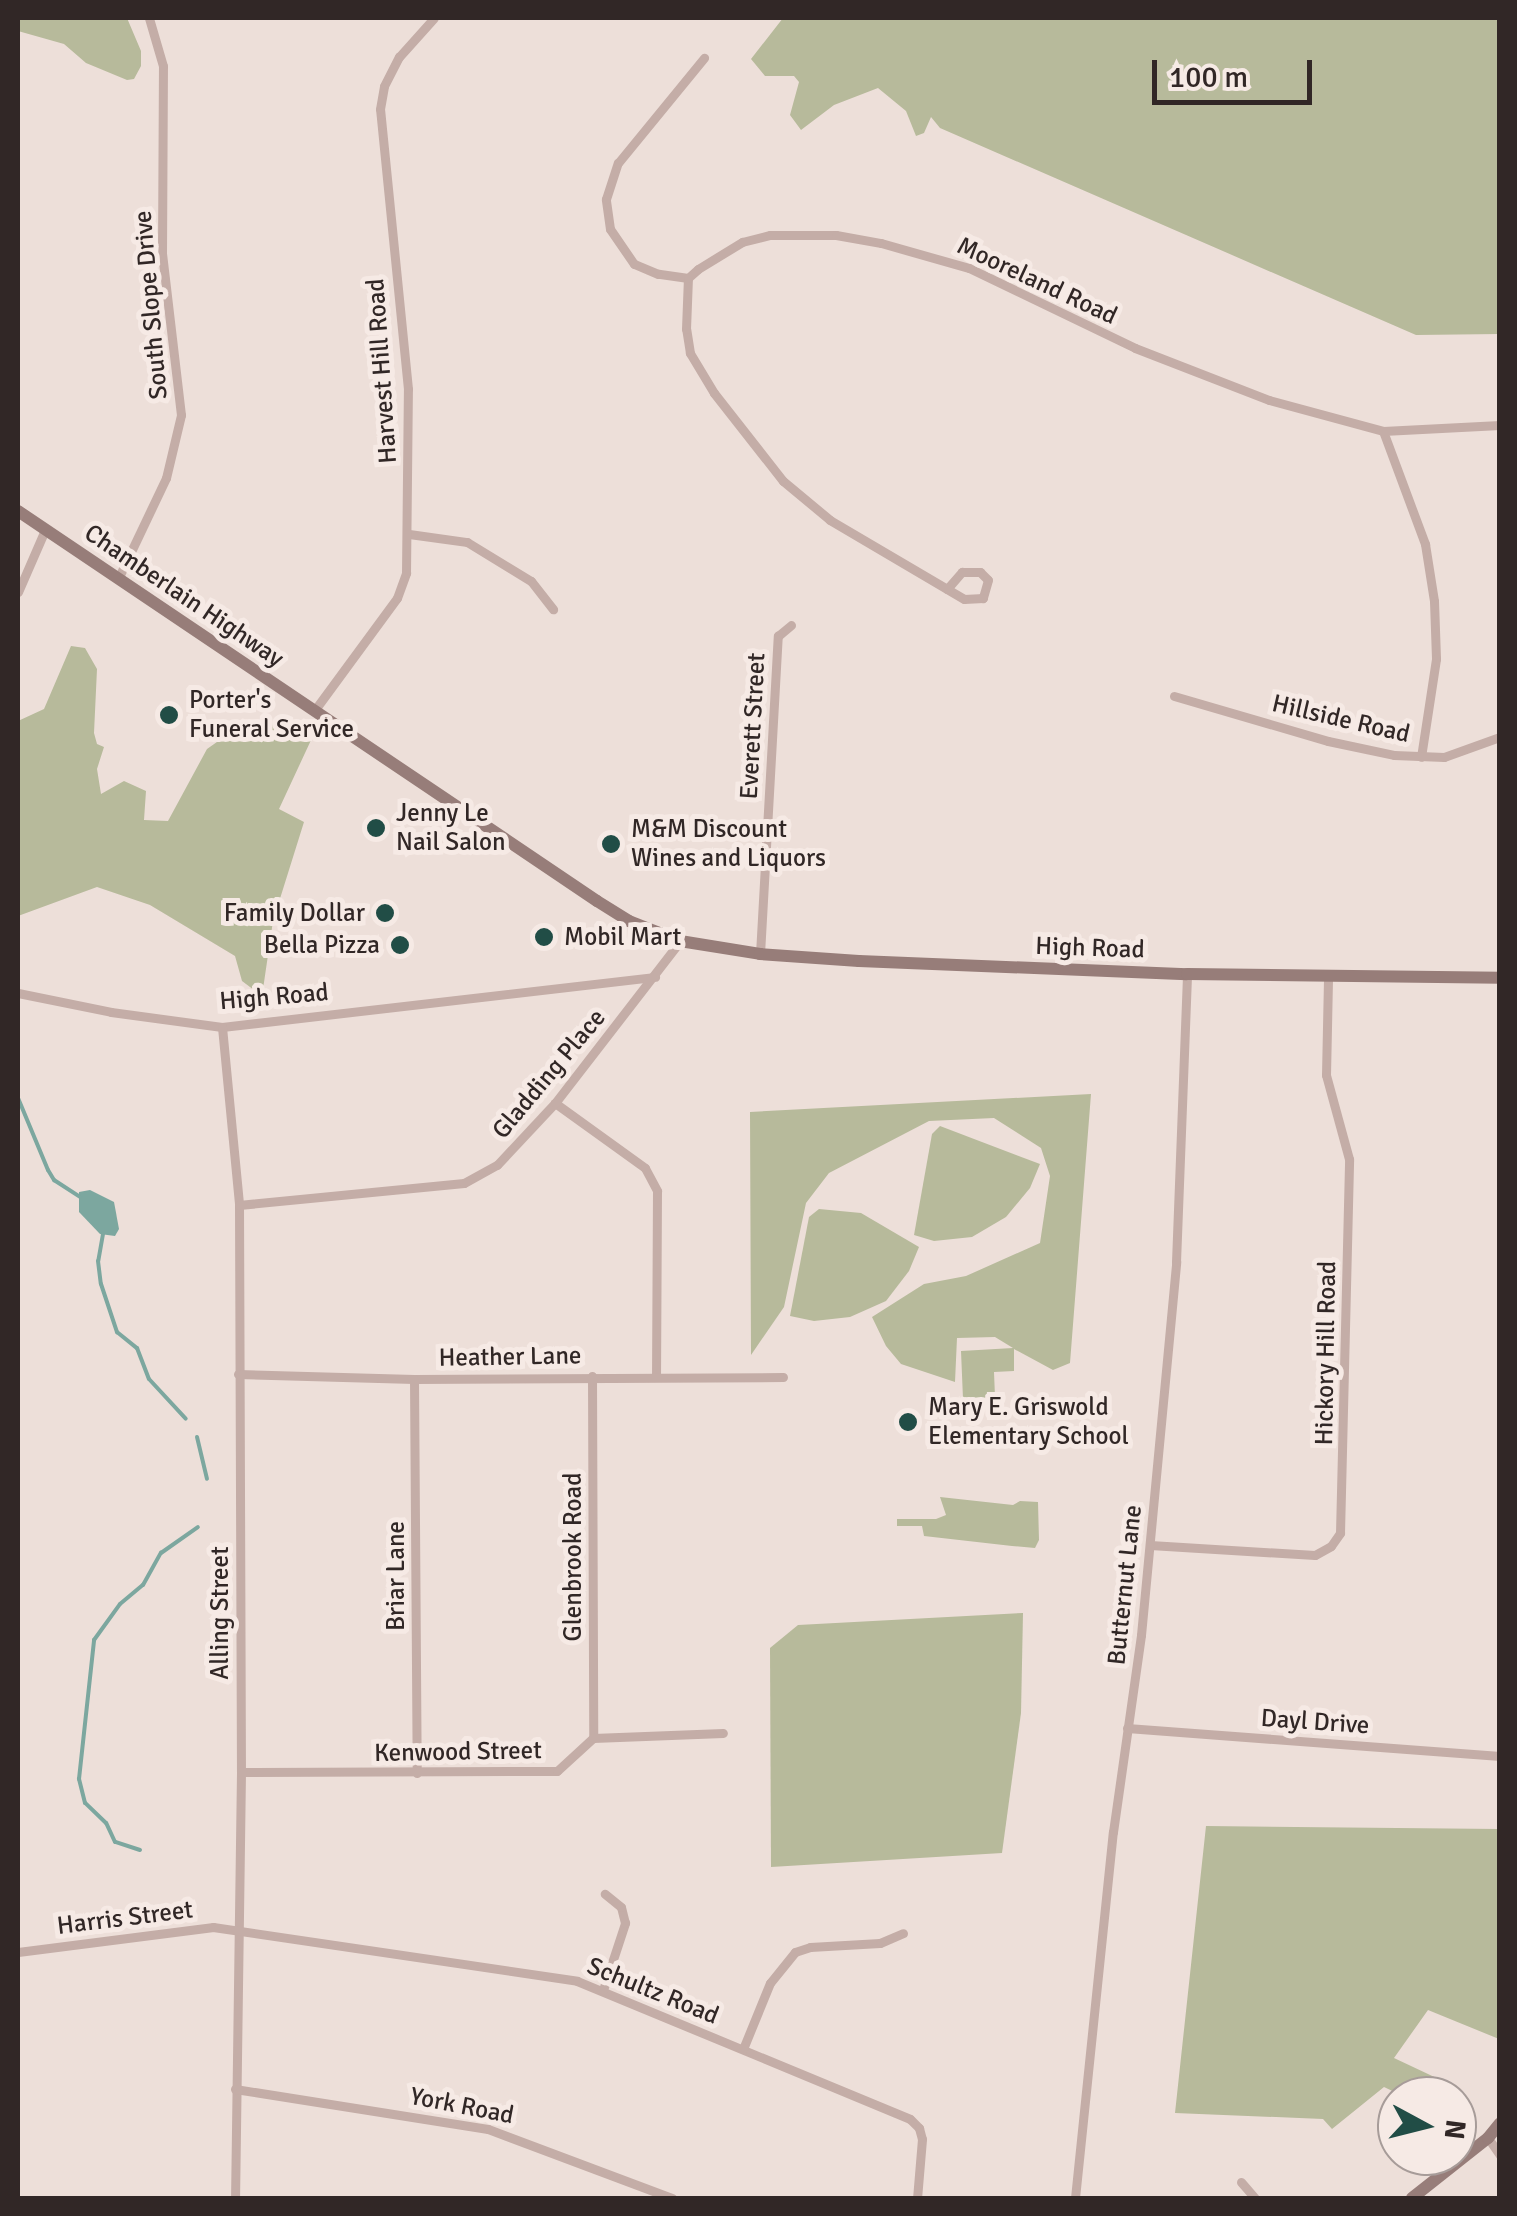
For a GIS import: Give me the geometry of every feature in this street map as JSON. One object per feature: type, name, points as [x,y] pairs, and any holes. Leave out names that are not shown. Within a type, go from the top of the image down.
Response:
[{"type":"main road","name":"Chamberlain Highway","points":[[18,511],[597,901],[629,921],[680,941]]},
{"type":"main road","name":"High Road","points":[[680,941],[760,954],[1187,974],[1500,978]]},
{"type":"main road","points":[[1412,2198],[1488,2138],[1500,2123]]},
{"type":"street","name":"South Slope Drive","points":[[118,579],[166,478],[181,415],[162,253],[163,66],[149,18]]},
{"type":"street","name":"Harvest Hill Road","points":[[314,711],[397,598],[406,572],[408,389],[380,108],[384,86],[399,57],[433,18]]},
{"type":"street","points":[[704,58],[618,162],[606,199],[615,241],[634,264],[658,274],[688,278],[690,354],[714,393],[784,481],[830,520],[947,589],[974,602],[988,589],[988,580],[980,572],[962,572],[947,589]]},
{"type":"street","name":"Mooreland Road","points":[[688,278],[742,242],[770,236],[836,235],[882,242],[970,268],[1136,348],[1234,388],[1383,431],[1500,425]]},
{"type":"street","points":[[1383,431],[1425,544],[1434,601],[1436,658],[1421,757]]},
{"type":"street","points":[[18,592],[45,530]]},
{"type":"street","points":[[409,534],[467,542],[532,582],[552,609]]},
{"type":"street","name":"Everett Street","points":[[760,954],[778,636],[791,624]]},
{"type":"street","name":"Hillside Road","points":[[1174,696],[1328,741],[1421,757],[1444,757],[1500,737]]},
{"type":"street","name":"Gladding Place","points":[[239,1205],[464,1182],[497,1165],[556,1102],[680,941]]},
{"type":"street","name":"Butternut Lane","points":[[1075,2198],[1150,1545],[1181,1190],[1187,974]]},
{"type":"street","name":"High Road","points":[[18,993],[222,1028],[655,977]]},
{"type":"street","name":"Hickory Hill Road","points":[[1150,1545],[1315,1555],[1331,1546],[1340,1533],[1349,1160],[1326,1076],[1328,978]]},
{"type":"street","name":"Alling Street","points":[[222,1028],[239,1205],[241,1772],[235,2198]]},
{"type":"street","points":[[556,1102],[645,1168],[657,1191],[656,1375]]},
{"type":"street","name":"Heather Lane","points":[[238,1374],[414,1379],[783,1377]]},
{"type":"street","name":"Glenbrook Road","points":[[592,1376],[593,1738]]},
{"type":"street","name":"Briar Lane","points":[[414,1379],[417,1773]]},
{"type":"street","name":"Dayl Drive","points":[[1127,1728],[1500,1756]]},
{"type":"street","points":[[593,1738],[723,1734]]},
{"type":"street","name":"Kenwood Street","points":[[241,1772],[557,1771],[593,1738]]},
{"type":"street","points":[[603,1990],[625,1923],[621,1907],[605,1894]]},
{"type":"street","name":"Harris Street","points":[[18,1952],[213,1927],[237,1930]]},
{"type":"street","name":"Schultz Road","points":[[237,1930],[551,1975],[603,1990],[910,2119],[920,2128],[917,2198]]},
{"type":"street","points":[[743,2049],[770,1983],[795,1952],[810,1946],[880,1943],[903,1932]]},
{"type":"street","name":"York Road","points":[[234,2089],[488,2129],[672,2198]]},
{"type":"street","points":[[1488,2138],[1500,2155]]},
{"type":"street","points":[[1242,2182],[1256,2198]]},
{"type":"green space","points":[[18,18],[127,18],[141,51],[141,66],[134,79],[127,80],[86,63],[64,44],[18,31]]},
{"type":"green space","points":[[783,18],[1499,18],[1499,334],[1416,335],[940,128],[931,117],[924,133],[916,136],[906,111],[878,88],[834,105],[801,130],[790,115],[799,82],[794,76],[765,76],[751,59]]},
{"type":"green space","points":[[71,646],[85,648],[97,669],[94,733],[97,744],[104,747],[97,769],[101,794],[124,781],[146,791],[144,820],[168,821],[207,749],[244,723],[308,724],[312,738],[279,809],[304,822],[273,921],[262,996],[242,981],[235,956],[150,905],[97,887],[18,916],[18,721],[44,709]]},
{"type":"green space","points":[[1091,1094],[1070,1363],[1053,1370],[1014,1349],[1014,1371],[994,1372],[995,1397],[963,1399],[961,1351],[1013,1348],[995,1337],[957,1338],[955,1382],[901,1364],[886,1346],[872,1317],[924,1284],[966,1276],[1040,1243],[1050,1176],[1041,1148],[994,1118],[929,1121],[829,1173],[806,1203],[784,1307],[751,1355],[750,1112]]},
{"type":"green space","points":[[940,1126],[1040,1164],[1030,1188],[1006,1217],[972,1237],[934,1241],[914,1235],[932,1134]]},
{"type":"green space","points":[[819,1209],[861,1213],[919,1247],[909,1271],[886,1301],[850,1317],[814,1321],[790,1316],[809,1217]]},
{"type":"green space","points":[[940,1497],[1013,1505],[1020,1501],[1038,1502],[1039,1540],[1035,1548],[1012,1546],[924,1536],[922,1526],[897,1526],[897,1519],[936,1519],[946,1515]]},
{"type":"green space","points":[[1023,1613],[1021,1713],[1002,1853],[771,1867],[770,1648],[798,1625]]},
{"type":"green space","points":[[1206,1826],[1499,1829],[1499,2039],[1428,2010],[1394,2058],[1432,2076],[1377,2076],[1377,2093],[1332,2129],[1323,2119],[1175,2113]]},
{"type":"water","points":[[90,1190],[114,1202],[119,1229],[115,1236],[100,1234],[79,1212],[79,1192]]},
{"type":"waterway","points":[[18,1098],[54,1180],[80,1197]]},
{"type":"waterway","points":[[103,1234],[98,1261],[101,1284],[117,1332],[137,1348],[149,1379],[186,1419]]},
{"type":"waterway","points":[[197,1437],[207,1479]]},
{"type":"waterway","points":[[140,1850],[115,1842],[106,1823],[85,1803],[79,1779],[94,1640],[120,1604],[143,1585],[161,1553],[198,1527]]},
{"type":"place","name":"Porter's Funeral Service","points":[[169,715]]},
{"type":"place","name":"Jenny Le Nail Salon","points":[[376,828]]},
{"type":"place","name":"M&M Discount Wines and Liquors","points":[[611,844]]},
{"type":"place","name":"Family Dollar","points":[[385,913]]},
{"type":"place","name":"Mobil Mart","points":[[544,937]]},
{"type":"place","name":"Bella Pizza","points":[[400,945]]},
{"type":"place","name":"Mary E. Griswold Elementary School","points":[[908,1422]]}]
